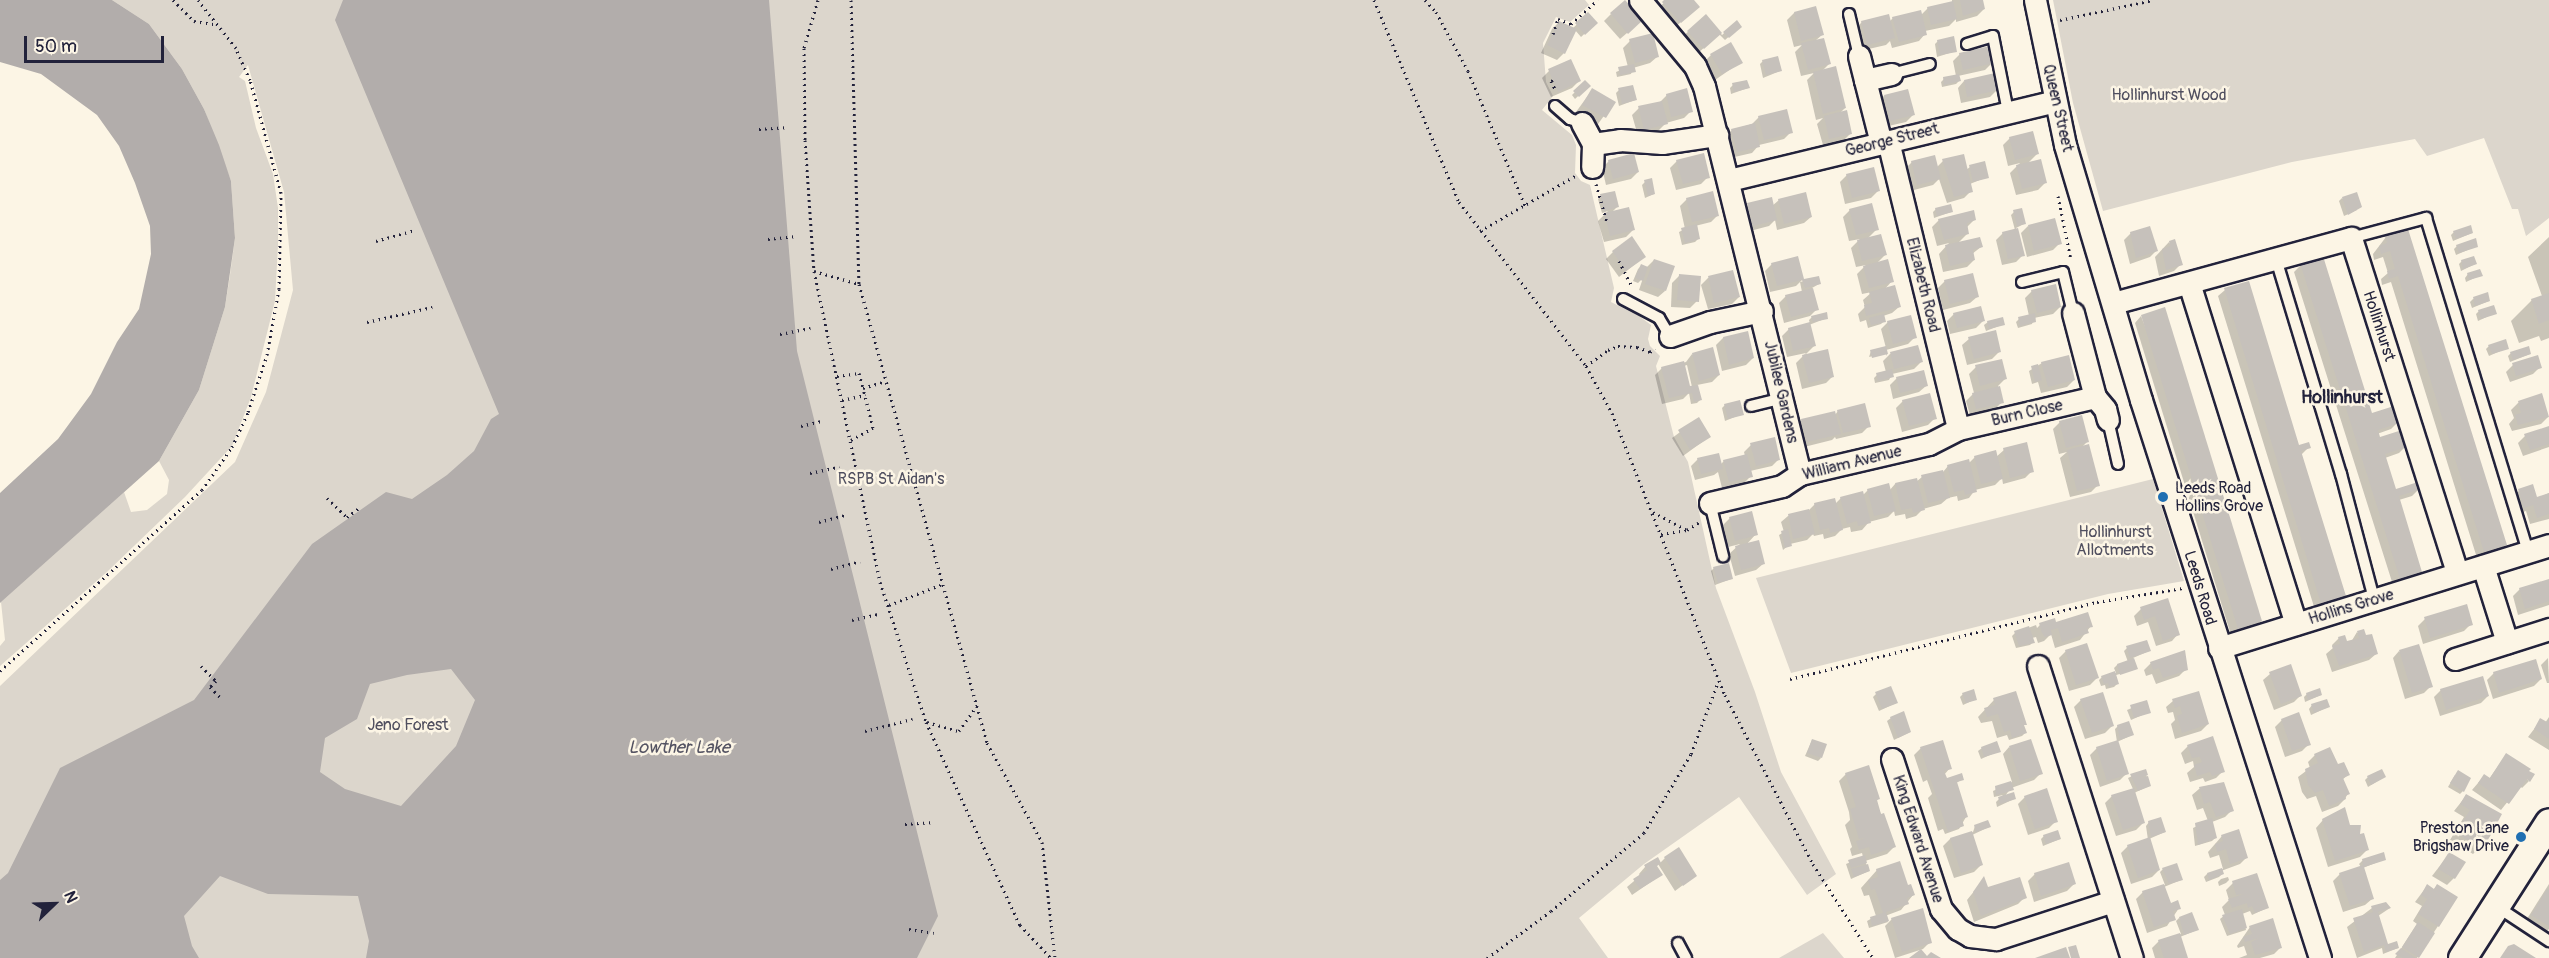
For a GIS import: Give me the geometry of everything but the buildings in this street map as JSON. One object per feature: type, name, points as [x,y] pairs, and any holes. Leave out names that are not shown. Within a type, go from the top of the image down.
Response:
[{"type":"street","name":"Jubilee Gardens","points":[[1640,0],[1695,66],[1704,86],[1762,311],[1800,474]]},
{"type":"street","name":"Queen Street","points":[[2035,0],[2055,101],[2086,215]]},
{"type":"street","name":"Elizabeth Road","points":[[1859,56],[1884,142],[1958,429]]},
{"type":"street","points":[[1865,80],[1891,74]]},
{"type":"street","name":"George Street","points":[[1729,180],[2055,101]]},
{"type":"street","points":[[1582,123],[1593,144],[1592,167]]},
{"type":"street","points":[[1593,144],[1620,140],[1662,143],[1717,135]]},
{"type":"street","name":"Leeds Road","points":[[2086,215],[2219,648],[2320,958]]},
{"type":"street","points":[[2113,303],[2351,238]]},
{"type":"street","name":"Hollinhurst","points":[[2351,238],[2457,573]]},
{"type":"street","points":[[2189,283],[2296,624]]},
{"type":"street","points":[[1670,336],[1710,322],[1762,311]]},
{"type":"street","points":[[2073,313],[2095,397],[2105,410],[2108,420]]},
{"type":"street","name":"Burn Close","points":[[1958,429],[2095,397]]},
{"type":"street","name":"William Avenue","points":[[1710,503],[1782,486],[1800,474],[1929,444],[1958,429]]},
{"type":"street","name":"Hollins Grove","points":[[2219,648],[2549,545]]},
{"type":"street","points":[[2483,566],[2507,642]]},
{"type":"street","points":[[2455,659],[2549,629]]},
{"type":"street","points":[[2038,666],[2132,958]]},
{"type":"street","name":"King Edward Avenue","points":[[1892,759],[1941,909],[1958,929],[1970,936],[1996,939],[2113,901]]},
{"type":"street","points":[[2462,958],[2549,822]]},
{"type":"lane","points":[[1849,14],[1859,56]]},
{"type":"lane","points":[[1967,44],[1993,36],[2008,112]]},
{"type":"lane","points":[[1891,74],[1930,64]]},
{"type":"lane","points":[[1555,106],[1570,119],[1582,123]]},
{"type":"lane","points":[[2351,238],[2426,218],[2528,552]]},
{"type":"lane","points":[[2276,259],[2341,474],[2374,599]]},
{"type":"lane","points":[[2022,282],[2063,272],[2073,313]]},
{"type":"lane","points":[[1625,299],[1659,318],[1670,336]]},
{"type":"lane","points":[[1751,406],[1782,398]]},
{"type":"lane","points":[[2108,420],[2118,464]]},
{"type":"lane","points":[[1710,503],[1723,556]]},
{"type":"lane","points":[[2495,906],[2549,942]]},
{"type":"lane","points":[[1678,943],[1686,958]]},
{"type":"path","points":[[173,0],[194,21],[220,26]]},
{"type":"path","points":[[0,672],[201,490],[232,447],[267,355],[279,289],[281,193],[250,80],[237,48],[198,0]]},
{"type":"path","points":[[818,0],[804,48],[805,140],[814,271],[880,582],[926,722],[1020,925],[1053,958]]},
{"type":"path","points":[[851,0],[858,284],[987,743],[1042,842],[1053,958]]},
{"type":"path","points":[[1374,0],[1459,202],[1586,366],[1612,413],[1719,680],[1813,864],[1873,958]]},
{"type":"path","points":[[1425,0],[1436,12],[1468,70],[1525,205]]},
{"type":"path","points":[[1552,34],[1558,19],[1571,24],[1598,0]]},
{"type":"path","points":[[2055,21],[2153,0]]},
{"type":"path","points":[[759,129],[789,128]]},
{"type":"path","points":[[1480,231],[1592,167],[1607,222]]},
{"type":"path","points":[[2055,185],[2072,259],[2063,272]]},
{"type":"path","points":[[376,241],[415,230]]},
{"type":"path","points":[[768,238],[796,236]]},
{"type":"path","points":[[1619,261],[1633,285],[1625,299]]},
{"type":"path","points":[[814,271],[858,284]]},
{"type":"path","points":[[367,322],[432,307]]},
{"type":"path","points":[[780,334],[810,328]]},
{"type":"path","points":[[1586,366],[1608,350],[1618,346],[1653,351],[1670,336]]},
{"type":"path","points":[[836,375],[859,374],[873,428],[850,440]]},
{"type":"path","points":[[863,388],[886,381]]},
{"type":"path","points":[[842,400],[865,395]]},
{"type":"path","points":[[801,426],[821,421]]},
{"type":"path","points":[[810,473],[839,467]]},
{"type":"path","points":[[327,498],[347,517],[359,508]]},
{"type":"path","points":[[1661,534],[1687,530],[1705,519],[1710,503]]},
{"type":"path","points":[[1652,511],[1687,530]]},
{"type":"path","points":[[819,522],[846,515]]},
{"type":"path","points":[[831,569],[860,561]]},
{"type":"path","points":[[1790,679],[2097,602],[2183,588],[2199,583]]},
{"type":"path","points":[[888,606],[943,584]]},
{"type":"path","points":[[852,620],[879,614]]},
{"type":"path","points":[[201,666],[216,681],[210,687],[220,697]]},
{"type":"path","points":[[1487,958],[1551,911],[1644,833],[1691,754],[1719,680]]},
{"type":"path","points":[[926,722],[958,730],[977,705]]},
{"type":"path","points":[[864,731],[912,719]]},
{"type":"path","points":[[905,824],[934,822]]},
{"type":"path","points":[[909,929],[934,933]]},
{"type":"green space","name":"RSPB St Aidan's","points":[[112,0],[1585,0],[1589,5],[1570,22],[1556,17],[1543,43],[1546,82],[1553,96],[1542,110],[1572,135],[1576,145],[1575,173],[1581,181],[1590,185],[1614,288],[1611,302],[1639,316],[1651,325],[1648,339],[1650,346],[1660,356],[1656,366],[1674,437],[1688,462],[1716,588],[1755,692],[1781,772],[1836,874],[1807,895],[1739,797],[1644,864],[1579,918],[1608,958],[0,958],[0,686],[235,462],[266,392],[293,290],[284,192],[248,65],[239,77],[245,81],[256,128],[273,174],[278,208],[278,245],[275,301],[251,397],[232,446],[185,497],[108,571],[0,666],[0,646],[5,640],[1,602],[124,492],[131,512],[147,510],[167,494],[169,480],[159,461],[199,390],[225,307],[235,238],[231,181],[204,109],[182,69],[149,24]]},
{"type":"green space","name":"Hollinhurst Wood","points":[[2053,0],[2549,0],[2549,218],[2526,236],[2518,209],[2512,209],[2484,138],[2427,156],[2415,139],[2292,162],[2103,211],[2073,103]]},
{"type":"green space","name":"Hollinhurst Allotments","points":[[2153,479],[2184,581],[2108,594],[1791,673],[1756,578]]},
{"type":"green space","points":[[1823,933],[1844,958],[1779,958]]},
{"type":"water","points":[[0,0],[112,0],[149,24],[182,69],[204,109],[219,145],[231,181],[235,238],[225,307],[199,390],[159,461],[0,603],[0,493],[58,439],[91,394],[117,342],[139,309],[151,254],[150,226],[135,183],[119,146],[97,115],[41,74],[0,62]]},
{"type":"water","name":"Lowther Lake","points":[[343,0],[769,0],[797,351],[938,916],[917,958],[366,958],[369,941],[358,896],[268,894],[220,876],[184,916],[192,946],[199,958],[0,958],[0,880],[8,873],[60,768],[194,700],[312,544],[386,492],[412,499],[447,475],[474,451],[491,419],[499,414],[335,20]],"holes":[[[451,669],[475,700],[456,746],[401,806],[345,789],[320,772],[325,738],[357,719],[370,684],[407,675]]]},
{"type":"place","name":"Leeds Road Hollins Grove","points":[[2163,497]]},
{"type":"place","name":"Preston Lane Brigshaw Drive","points":[[2521,837]]},
{"type":"district","name":"Hollinhurst","points":[[2342,398]]},
{"type":"park label","name":"Jeno Forest","points":[[408,725]]}]
